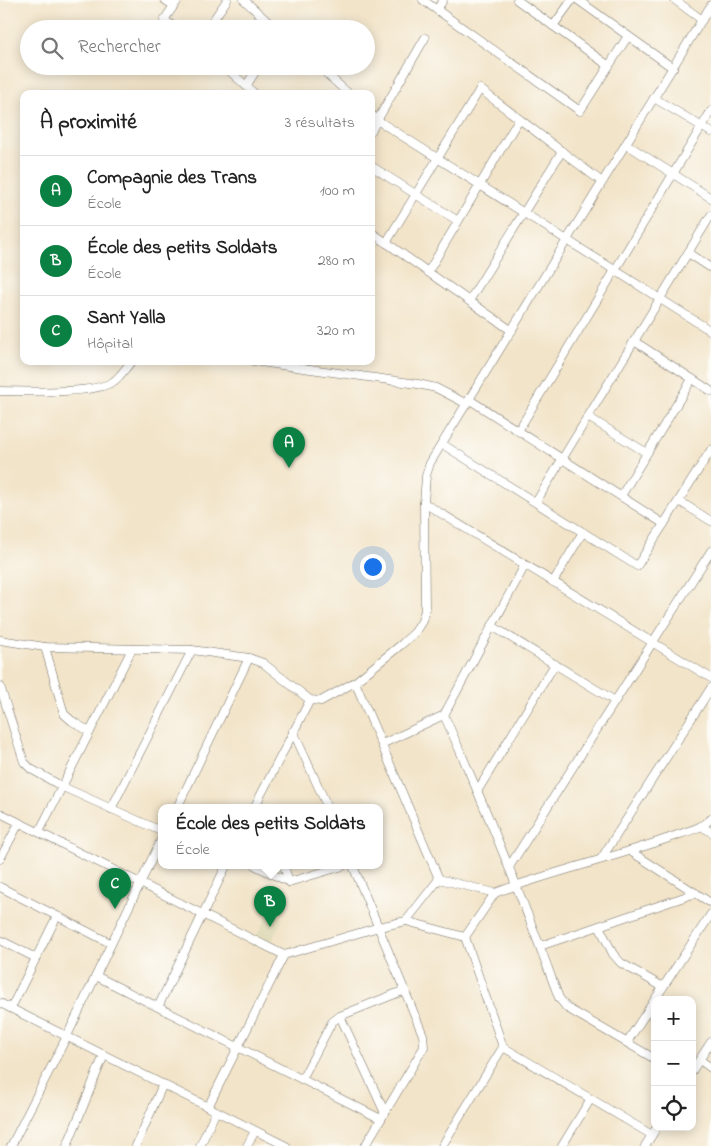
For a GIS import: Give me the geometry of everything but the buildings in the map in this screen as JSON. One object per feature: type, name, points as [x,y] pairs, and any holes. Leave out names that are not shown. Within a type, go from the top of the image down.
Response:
[{"type":"street","points":[[164,20],[176,3],[165,0]]},
{"type":"street","points":[[213,20],[228,0]]},
{"type":"street","points":[[244,0],[266,20]]},
{"type":"street","points":[[423,0],[580,111],[628,36]]},
{"type":"street","points":[[437,10],[443,0]]},
{"type":"street","points":[[517,0],[608,66]]},
{"type":"street","points":[[553,26],[572,0]]},
{"type":"street","points":[[578,0],[673,68]]},
{"type":"street","points":[[675,0],[702,20]]},
{"type":"street","points":[[0,640],[45,647],[192,650],[249,658],[263,663],[310,700],[321,701],[354,682],[402,644],[415,632],[422,621],[425,610],[424,503],[426,476],[430,463],[711,5]]},
{"type":"street","points":[[375,115],[425,38]]},
{"type":"street","points":[[234,75],[250,90]]},
{"type":"street","points":[[246,86],[253,75]]},
{"type":"street","points":[[328,75],[344,90]]},
{"type":"street","points":[[386,243],[480,89],[602,182]]},
{"type":"street","points":[[654,98],[711,132]]},
{"type":"street","points":[[518,431],[711,111]]},
{"type":"street","points":[[375,118],[711,331]]},
{"type":"street","points":[[428,272],[519,119]]},
{"type":"street","points":[[626,144],[711,198]]},
{"type":"street","points":[[469,301],[562,151]]},
{"type":"street","points":[[375,168],[458,221]]},
{"type":"street","points":[[536,502],[711,215]]},
{"type":"street","points":[[375,235],[512,331]]},
{"type":"street","points":[[688,253],[711,268]]},
{"type":"street","points":[[634,341],[711,391]]},
{"type":"street","points":[[0,391],[98,388],[115,381],[128,365]]},
{"type":"street","points":[[282,365],[436,388],[468,402],[518,431],[664,524]]},
{"type":"street","points":[[621,496],[692,378]]},
{"type":"street","points":[[588,417],[647,453]]},
{"type":"street","points":[[442,444],[637,566],[711,450]]},
{"type":"street","points":[[679,501],[711,521]]},
{"type":"street","points":[[424,503],[711,678]]},
{"type":"street","points":[[554,582],[582,532]]},
{"type":"street","points":[[509,867],[711,551]]},
{"type":"street","points":[[382,744],[444,715],[525,565]]},
{"type":"street","points":[[492,626],[615,701]]},
{"type":"street","points":[[45,647],[64,714],[90,732]]},
{"type":"street","points":[[39,832],[132,649]]},
{"type":"street","points":[[112,809],[192,650]]},
{"type":"street","points":[[178,804],[249,658]]},
{"type":"street","points":[[478,790],[554,664]]},
{"type":"street","points":[[354,682],[439,878]]},
{"type":"street","points":[[0,686],[24,762],[31,770],[63,787],[158,830]]},
{"type":"street","points":[[601,859],[711,688]]},
{"type":"street","points":[[256,804],[310,700]]},
{"type":"street","points":[[444,715],[478,790],[517,885],[559,998],[567,1008],[651,1057]]},
{"type":"street","points":[[293,731],[326,804]]},
{"type":"street","points":[[260,797],[263,804]]},
{"type":"street","points":[[0,813],[284,955],[406,921],[465,937]]},
{"type":"street","points":[[439,878],[495,893],[630,851],[701,826],[711,819]]},
{"type":"street","points":[[0,860],[19,823]]},
{"type":"street","points":[[701,826],[711,832]]},
{"type":"street","points":[[11,1146],[67,1036],[158,846]]},
{"type":"street","points":[[630,851],[711,903]]},
{"type":"street","points":[[158,1007],[225,869]]},
{"type":"street","points":[[262,869],[289,882],[333,869]]},
{"type":"street","points":[[285,869],[289,882]]},
{"type":"street","points":[[355,869],[423,1035],[424,1047],[365,1146]]},
{"type":"street","points":[[406,921],[439,878]]},
{"type":"street","points":[[0,888],[110,943]]},
{"type":"street","points":[[465,937],[495,893]]},
{"type":"street","points":[[540,946],[696,893]]},
{"type":"street","points":[[627,1042],[711,914]]},
{"type":"street","points":[[11,1008],[56,916]]},
{"type":"street","points":[[599,926],[613,954],[621,963],[663,986]]},
{"type":"street","points":[[465,937],[503,1047],[652,1135]]},
{"type":"street","points":[[0,940],[36,958]]},
{"type":"street","points":[[208,1107],[284,955]]},
{"type":"street","points":[[96,976],[302,1079],[383,1116]]},
{"type":"street","points":[[302,1079],[332,1022],[340,1016],[405,990]]},
{"type":"street","points":[[0,1002],[286,1146]]},
{"type":"street","points":[[340,1016],[383,1116]]},
{"type":"street","points":[[696,1066],[711,1042]]},
{"type":"street","points":[[442,1146],[503,1047]]},
{"type":"street","points":[[67,1146],[104,1055]]},
{"type":"street","points":[[700,1060],[711,1068]]},
{"type":"street","points":[[136,1146],[163,1084]]},
{"type":"street","points":[[562,1146],[590,1100]]},
{"type":"street","points":[[200,1146],[216,1111]]},
{"type":"street","points":[[247,1146],[255,1131]]},
{"type":"street","points":[[645,1146],[654,1131]]},
{"type":"shaded area","points":[[270,911],[283,918],[272,941],[257,935]]},
{"type":"place","name":"Compagnie des Trans","points":[[289,468]]},
{"type":"place","name":"Sant Yalla","points":[[115,909]]},
{"type":"place","name":"École des petits Soldats","points":[[270,927]]}]
